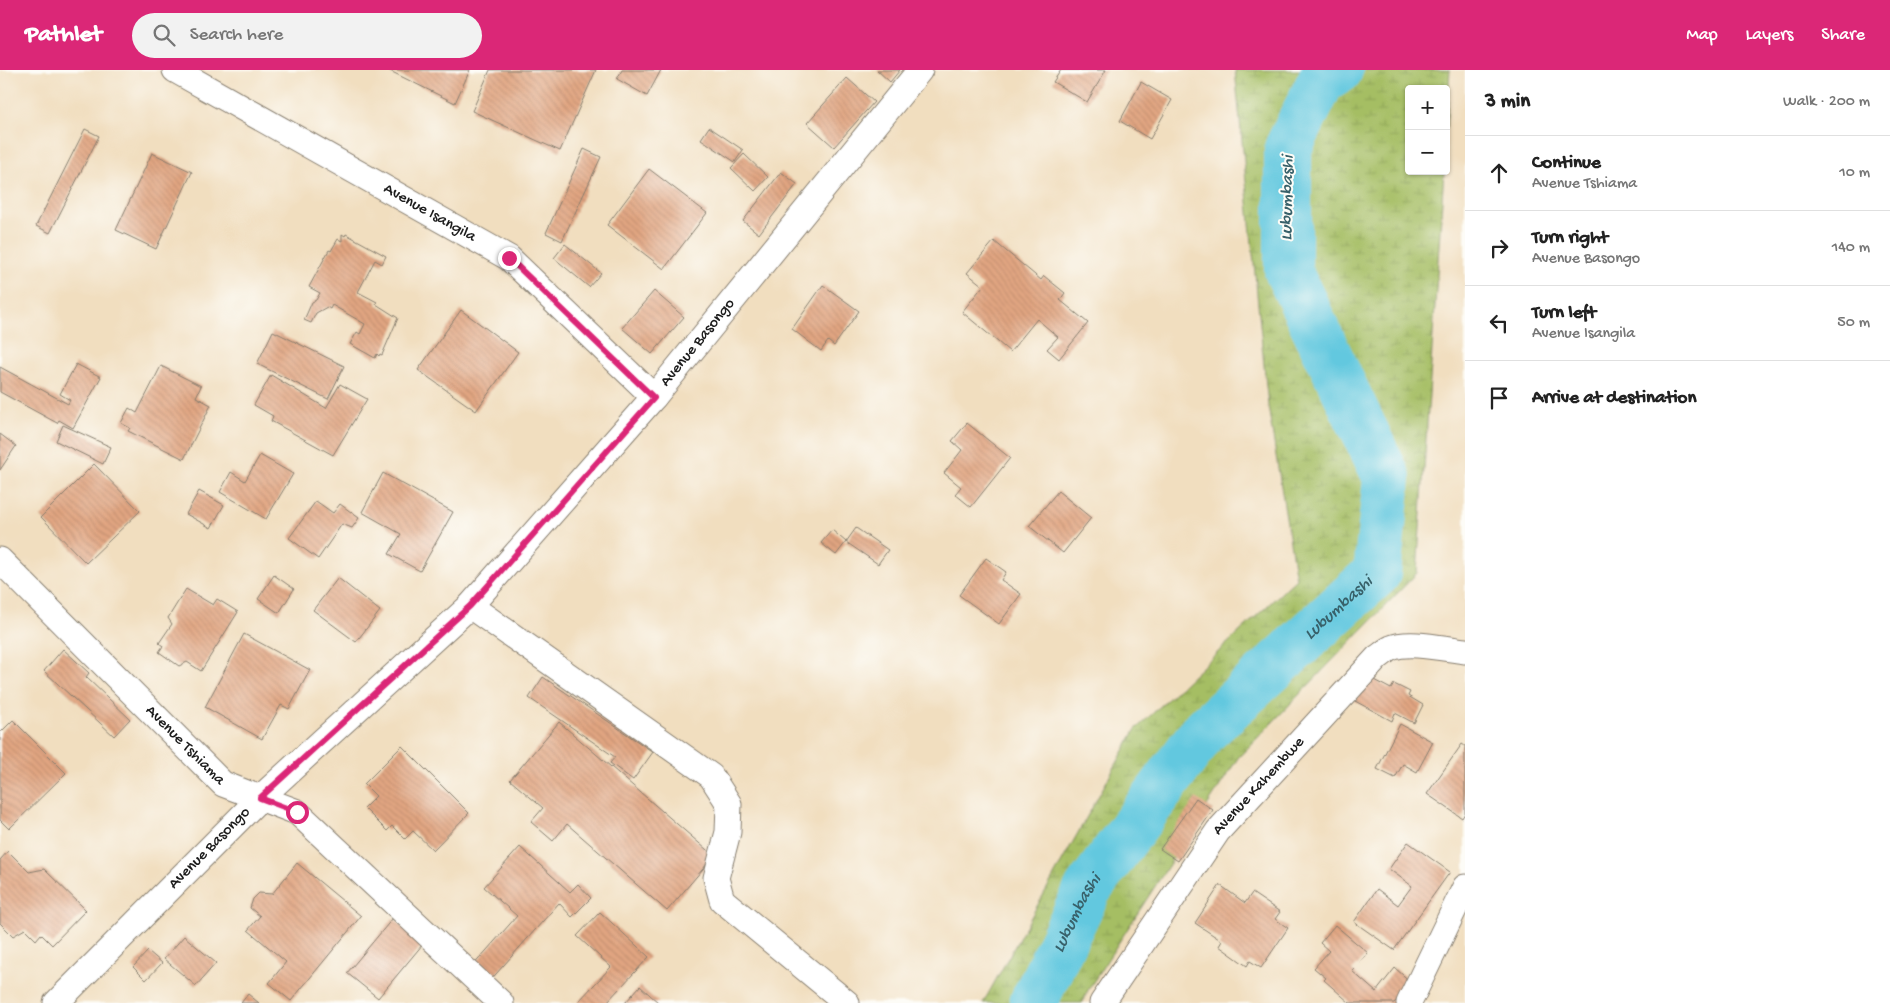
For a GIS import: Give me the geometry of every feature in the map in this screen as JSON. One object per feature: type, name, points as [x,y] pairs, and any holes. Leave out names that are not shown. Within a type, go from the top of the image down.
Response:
[{"type":"street","name":"Avenue Isangila","points":[[175,70],[509,258],[654,398]]},
{"type":"street","name":"Avenue Basongo","points":[[56,1003],[260,798],[470,606],[654,398],[920,70]]},
{"type":"street","name":"Avenue Tshiama","points":[[0,560],[223,784],[297,812],[501,1003]]},
{"type":"street","points":[[470,606],[711,776],[729,804],[728,832],[716,878],[722,900],[847,1003]]},
{"type":"street","name":"Avenue Kahembwe","points":[[1102,1003],[1218,831],[1378,658],[1390,648],[1412,645],[1465,651]]},
{"type":"street","points":[[1409,1003],[1465,887]]},
{"type":"green space","points":[[1235,70],[1450,70],[1449,85],[1405,85],[1405,175],[1444,175],[1417,573],[1238,758],[1088,990],[1082,1003],[983,1003],[1136,729],[1296,579],[1268,406]]},
{"type":"building","points":[[388,70],[470,70],[455,103]]},
{"type":"building","points":[[490,70],[596,70],[560,151],[472,111]]},
{"type":"building","points":[[622,70],[661,70],[647,96],[617,79]]},
{"type":"building","points":[[877,70],[900,70],[890,82]]},
{"type":"building","points":[[1061,70],[1106,70],[1087,102],[1053,82]]},
{"type":"building","points":[[847,78],[874,102],[834,147],[807,123]]},
{"type":"building","points":[[1141,82],[1172,100],[1150,139],[1120,121]]},
{"type":"building","points":[[709,127],[743,150],[735,162],[701,139]]},
{"type":"building","points":[[85,129],[99,136],[50,233],[36,226]]},
{"type":"building","points":[[584,149],[601,157],[562,241],[546,233]]},
{"type":"building","points":[[152,153],[192,172],[156,249],[116,230]]},
{"type":"building","points":[[744,154],[768,177],[755,191],[731,168]]},
{"type":"building","points":[[649,169],[707,213],[664,269],[607,225]]},
{"type":"building","points":[[781,172],[797,184],[759,234],[743,221]]},
{"type":"building","points":[[342,234],[345,236],[346,234],[386,256],[382,264],[375,260],[358,292],[377,302],[376,304],[398,318],[382,355],[380,354],[379,356],[377,354],[375,358],[350,344],[357,332],[360,334],[365,324],[332,305],[330,309],[327,307],[316,313],[311,323],[304,320],[312,302],[316,300],[320,293],[309,287],[329,250],[331,251],[338,239],[342,241]]},
{"type":"building","points":[[994,241],[1041,280],[1044,276],[1065,293],[1060,300],[1088,323],[1059,359],[1047,349],[1058,337],[1037,319],[1010,352],[962,312],[983,286],[967,273]]},
{"type":"building","points":[[565,244],[601,273],[589,287],[554,258]]},
{"type":"building","points":[[823,285],[859,311],[834,346],[828,341],[821,351],[792,329]]},
{"type":"building","points":[[654,291],[684,317],[652,354],[622,328]]},
{"type":"building","points":[[461,310],[518,352],[476,411],[418,370]]},
{"type":"building","points":[[273,331],[344,366],[328,399],[257,364]]},
{"type":"building","points":[[76,364],[101,377],[73,428],[59,420],[57,423],[0,392],[0,367],[68,404],[70,400],[60,394]]},
{"type":"building","points":[[161,366],[201,386],[196,397],[211,405],[184,459],[128,431],[130,428],[121,423],[129,408],[137,413]]},
{"type":"building","points":[[271,375],[326,408],[340,384],[367,399],[333,455],[271,421],[273,416],[254,405]]},
{"type":"building","points":[[967,423],[1010,458],[971,507],[955,494],[961,487],[944,473],[962,450],[952,441]]},
{"type":"building","points":[[63,425],[111,447],[103,464],[56,441]]},
{"type":"building","points":[[0,434],[16,446],[0,470]]},
{"type":"building","points":[[260,455],[293,474],[266,519],[220,492],[231,472],[245,481]]},
{"type":"building","points":[[94,464],[140,511],[86,563],[41,517]]},
{"type":"building","points":[[383,473],[453,512],[420,571],[389,554],[401,534],[362,512]]},
{"type":"building","points":[[199,491],[224,505],[211,528],[186,514]]},
{"type":"building","points":[[1058,491],[1091,518],[1063,553],[1029,526]]},
{"type":"building","points":[[316,501],[333,513],[340,504],[359,518],[352,528],[342,524],[318,559],[289,538]]},
{"type":"building","points":[[856,528],[888,550],[878,564],[846,542]]},
{"type":"building","points":[[832,530],[846,542],[836,555],[821,543]]},
{"type":"building","points":[[986,558],[1006,572],[1001,580],[1021,594],[999,624],[959,595]]},
{"type":"building","points":[[274,575],[294,589],[279,613],[258,599]]},
{"type":"building","points":[[338,578],[380,611],[356,642],[313,610]]},
{"type":"building","points":[[186,589],[213,605],[217,599],[238,612],[201,671],[187,662],[179,666],[159,652],[163,646],[159,643],[172,624],[168,618]]},
{"type":"building","points":[[244,634],[310,670],[289,709],[281,705],[262,739],[205,707]]},
{"type":"building","points":[[63,649],[89,673],[86,677],[130,719],[114,736],[44,671]]},
{"type":"building","points":[[543,677],[653,752],[633,780],[610,763],[615,757],[529,698]]},
{"type":"building","points":[[1368,677],[1391,689],[1394,684],[1410,692],[1408,696],[1423,705],[1414,723],[1395,713],[1392,721],[1355,701]]},
{"type":"building","points":[[13,720],[66,773],[9,829],[0,820],[0,733]]},
{"type":"building","points":[[559,722],[714,856],[667,911],[567,824],[553,841],[531,822],[543,808],[510,780]]},
{"type":"building","points":[[1400,724],[1433,742],[1417,772],[1403,764],[1395,778],[1377,769]]},
{"type":"building","points":[[1462,744],[1465,746],[1465,813],[1462,818],[1427,794]]},
{"type":"building","points":[[402,746],[469,813],[433,850],[413,831],[405,839],[392,826],[387,831],[364,808],[376,796],[364,784]]},
{"type":"building","points":[[1196,798],[1213,810],[1178,861],[1160,849]]},
{"type":"building","points":[[1408,842],[1450,872],[1394,950],[1354,922],[1377,889],[1398,905],[1412,886],[1389,869]]},
{"type":"building","points":[[520,847],[570,892],[578,884],[591,898],[572,917],[559,903],[488,983],[471,968],[517,916],[484,887]]},
{"type":"building","points":[[8,851],[29,872],[44,869],[86,910],[52,945],[41,934],[36,940],[25,929],[13,936],[0,923],[0,860]]},
{"type":"building","points":[[297,863],[361,916],[291,1001],[269,983],[286,962],[248,930],[260,916],[250,908],[253,899],[259,893],[272,894]]},
{"type":"building","points":[[1220,885],[1245,903],[1252,893],[1280,912],[1275,919],[1288,928],[1261,968],[1250,961],[1247,966],[1219,946],[1222,941],[1195,923]]},
{"type":"building","points":[[600,912],[649,957],[606,1003],[579,1003],[611,967],[577,936]]},
{"type":"building","points":[[393,918],[423,944],[378,998],[347,973]]},
{"type":"building","points":[[1335,925],[1368,953],[1352,971],[1376,992],[1395,968],[1412,983],[1394,1003],[1350,1003],[1324,980],[1326,978],[1314,968],[1329,951],[1320,943]]},
{"type":"building","points":[[184,936],[216,963],[196,986],[164,959]]},
{"type":"building","points":[[148,951],[162,963],[146,980],[133,967]]},
{"type":"building","points":[[640,986],[659,1003],[625,1003]]},
{"type":"building","points":[[248,994],[259,1003],[241,1003]]},
{"type":"waterway","name":"Lubumbashi","points":[[1033,1003],[1088,889],[1203,732],[1377,573],[1387,478],[1288,271],[1288,148],[1321,81],[1339,70]]},
{"type":"route","points":[[297,812],[260,798],[470,606],[654,398],[509,258]]}]
